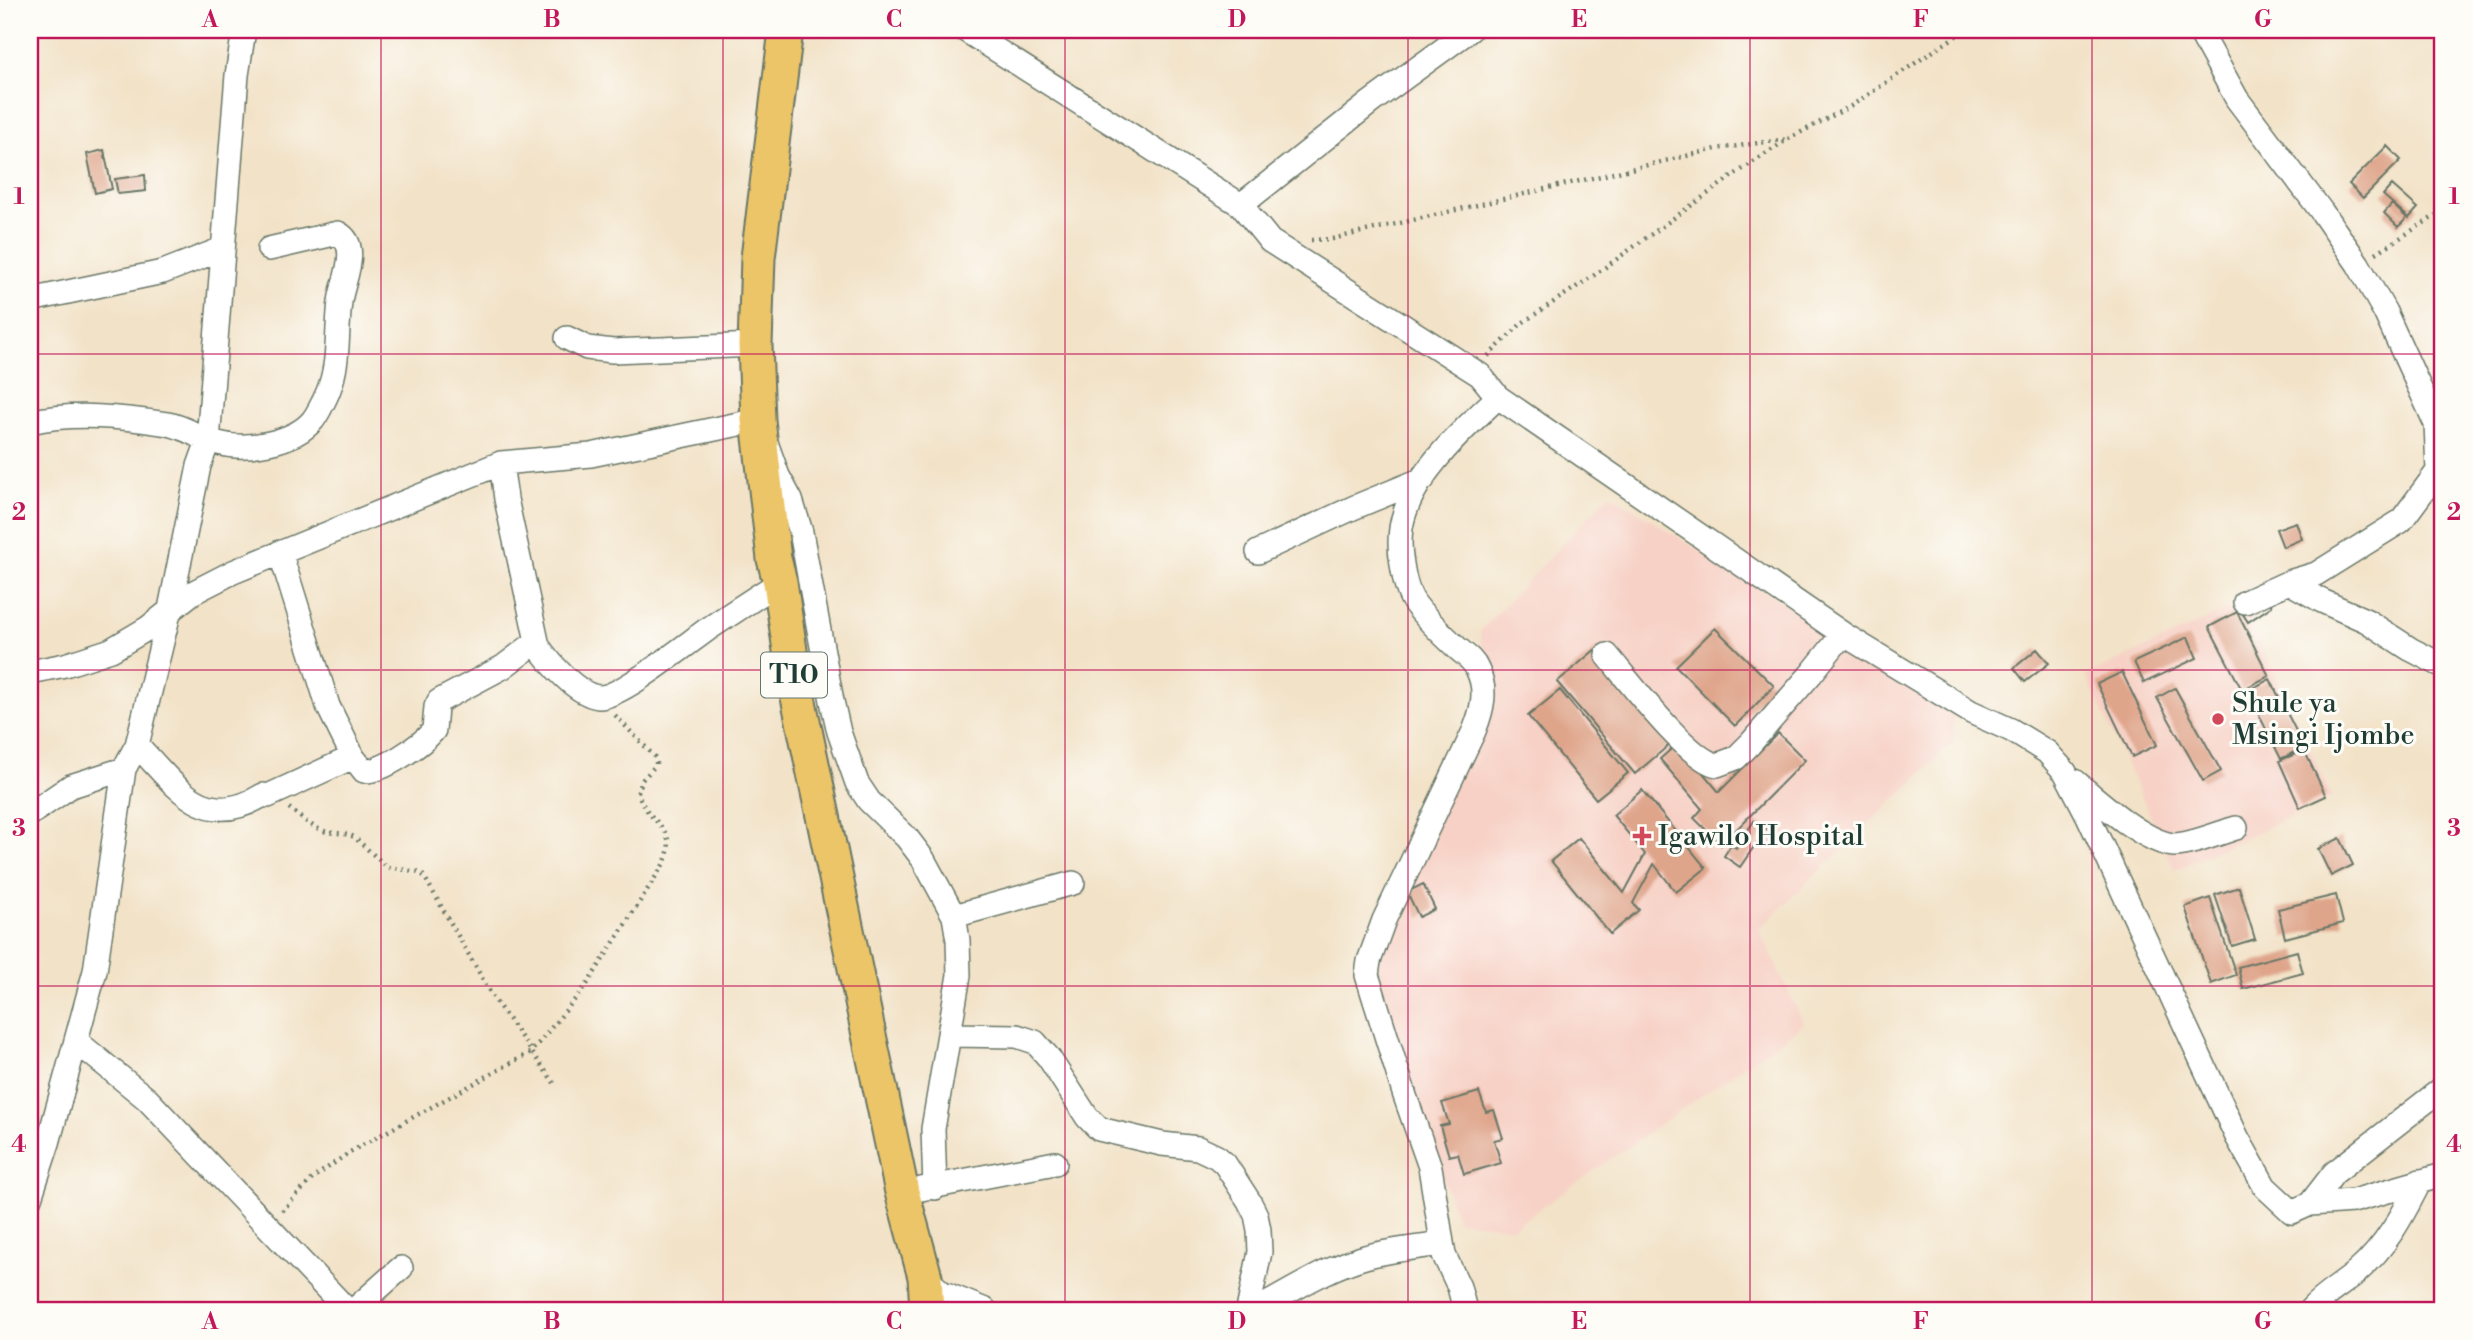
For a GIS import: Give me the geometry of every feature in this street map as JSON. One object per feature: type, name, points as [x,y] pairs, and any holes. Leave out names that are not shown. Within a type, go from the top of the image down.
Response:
[{"type":"highway","name":"T10","points":[[786,30],[758,258],[755,345],[758,420],[774,559],[780,582],[794,678],[902,1192],[926,1277],[927,1310]]},
{"type":"street","points":[[30,1198],[95,971],[124,769],[137,745],[170,609],[199,466],[208,441],[237,75],[244,30]]},
{"type":"street","points":[[965,30],[1241,205],[1270,241],[1480,375],[1498,397],[1843,634],[1971,712],[2028,739],[2047,752],[2112,814],[2155,841],[2176,845],[2236,828]]},
{"type":"street","points":[[1241,205],[1371,102],[1470,30]]},
{"type":"street","points":[[2199,30],[2237,99],[2315,202],[2358,264],[2385,312],[2436,424],[2441,479],[2401,520],[2316,574],[2289,582],[2245,602]]},
{"type":"street","points":[[30,422],[77,416],[139,420],[185,428],[208,441],[221,444],[251,445],[296,433],[313,419],[329,390],[336,364],[340,300],[350,261],[347,243],[342,234],[333,233],[269,249]]},
{"type":"street","points":[[30,300],[163,272],[222,249]]},
{"type":"street","points":[[567,338],[587,348],[613,351],[755,345]]},
{"type":"street","points":[[1465,1310],[1462,1295],[1447,1266],[1441,1244],[1430,1167],[1367,975],[1369,961],[1384,920],[1474,731],[1483,701],[1482,684],[1476,667],[1412,601],[1405,583],[1400,550],[1401,524],[1405,510],[1423,479],[1471,422],[1498,397]]},
{"type":"street","points":[[30,672],[65,666],[111,650],[148,628],[192,593],[212,582],[501,463],[591,455],[758,420],[778,476],[791,500],[801,532],[817,631],[832,701],[839,732],[857,783],[869,801],[907,838],[923,859],[954,916],[959,975],[933,1129],[935,1188]]},
{"type":"street","points":[[501,463],[536,642],[545,657],[566,678],[598,697],[614,692],[643,676],[780,582]]},
{"type":"street","points":[[1258,552],[1423,479]]},
{"type":"street","points":[[280,552],[328,706],[362,770],[368,772],[379,769],[433,732],[439,701],[503,667],[536,642]]},
{"type":"street","points":[[2289,582],[2322,601],[2367,621],[2410,649],[2443,666]]},
{"type":"street","points":[[1607,655],[1676,736],[1703,761],[1717,765],[1736,758],[1750,744],[1843,634]]},
{"type":"street","points":[[137,745],[190,798],[208,807],[226,810],[246,806],[353,757]]},
{"type":"street","points":[[30,814],[71,786],[124,769]]},
{"type":"street","points":[[2065,772],[2154,953],[2237,1136],[2265,1187],[2292,1212],[2310,1204],[2353,1201],[2443,1175]]},
{"type":"street","points":[[954,916],[1073,883]]},
{"type":"street","points":[[950,1035],[1017,1036],[1035,1042],[1049,1058],[1087,1117],[1099,1129],[1162,1144],[1198,1148],[1225,1164],[1249,1201],[1259,1230],[1260,1252],[1248,1310]]},
{"type":"street","points":[[76,1041],[147,1100],[347,1310]]},
{"type":"street","points":[[2310,1204],[2334,1173],[2443,1088]]},
{"type":"street","points":[[902,1192],[935,1188],[1055,1163]]},
{"type":"street","points":[[2310,1310],[2381,1249],[2401,1219],[2420,1181]]},
{"type":"street","points":[[1256,1310],[1312,1278],[1361,1258],[1441,1244]]},
{"type":"street","points":[[354,1310],[401,1268]]},
{"type":"street","points":[[926,1277],[941,1292],[985,1310]]},
{"type":"path","points":[[1480,375],[1482,365],[1489,354],[1522,323],[1788,139],[1852,106],[1965,30]]},
{"type":"path","points":[[1270,241],[1332,239],[1716,149],[1788,139]]},
{"type":"path","points":[[2358,264],[2443,211]]},
{"type":"path","points":[[269,1228],[298,1193],[328,1167],[370,1140],[531,1052],[586,986],[653,883],[668,856],[669,842],[664,829],[645,808],[638,791],[643,779],[656,765],[656,758],[598,697]]},
{"type":"path","points":[[263,796],[282,802],[302,819],[323,830],[347,833],[390,868],[418,872],[424,876],[485,985],[554,1083]]},
{"type":"shaded area","name":"Igawilo Hospital","points":[[1610,494],[1955,711],[1953,743],[1759,929],[1804,1024],[1512,1228],[1457,1220],[1371,960],[1486,705],[1480,631]]},
{"type":"shaded area","points":[[2242,603],[2332,797],[2175,870],[2086,676]]},
{"type":"building","points":[[2387,146],[2401,160],[2363,198],[2349,184]]},
{"type":"building","points":[[104,150],[112,189],[95,193],[87,154]]},
{"type":"building","points":[[145,175],[146,191],[118,194],[115,179]]},
{"type":"building","points":[[2392,185],[2418,208],[2409,218],[2383,195]]},
{"type":"building","points":[[2392,204],[2407,218],[2398,227],[2384,213]]},
{"type":"building","points":[[2296,522],[2302,539],[2283,547],[2276,529]]},
{"type":"building","points":[[2266,596],[2272,606],[2248,622],[2241,611]]},
{"type":"building","points":[[2237,612],[2269,676],[2242,690],[2209,627]]},
{"type":"building","points":[[1715,628],[1774,686],[1735,726],[1676,666]]},
{"type":"building","points":[[2188,637],[2197,658],[2144,683],[2134,662]]},
{"type":"building","points":[[1597,648],[1675,740],[1635,774],[1557,682]]},
{"type":"building","points":[[2037,649],[2049,663],[2025,682],[2014,668]]},
{"type":"building","points":[[2122,672],[2157,745],[2132,757],[2097,684]]},
{"type":"building","points":[[2270,679],[2304,747],[2281,759],[2247,691]]},
{"type":"building","points":[[2175,688],[2221,771],[2203,781],[2157,698]]},
{"type":"building","points":[[1560,690],[1628,773],[1596,799],[1528,716]]},
{"type":"building","points":[[1778,733],[1805,760],[1721,845],[1694,818],[1702,809],[1660,759],[1678,743],[1719,792]]},
{"type":"building","points":[[2304,750],[2326,796],[2300,808],[2279,761]]},
{"type":"building","points":[[1642,790],[1706,868],[1676,892],[1654,864],[1633,903],[1639,910],[1610,934],[1551,861],[1579,838],[1624,893],[1645,854],[1613,815]]},
{"type":"building","points":[[1754,821],[1766,829],[1740,867],[1724,856],[1731,845],[1736,848]]},
{"type":"building","points":[[2340,838],[2353,865],[2331,876],[2318,849]]},
{"type":"building","points":[[1423,884],[1435,909],[1419,917],[1407,892]]},
{"type":"building","points":[[2239,887],[2255,939],[2232,946],[2215,895]]},
{"type":"building","points":[[2336,895],[2343,923],[2285,938],[2278,909]]},
{"type":"building","points":[[2210,898],[2236,975],[2211,984],[2185,907]]},
{"type":"building","points":[[2297,951],[2303,973],[2243,989],[2238,967]]},
{"type":"building","points":[[1479,1092],[1486,1112],[1494,1110],[1503,1138],[1494,1140],[1501,1163],[1464,1174],[1458,1154],[1449,1156],[1440,1126],[1449,1124],[1442,1103]]},
{"type":"place","name":"Shule ya Msingi Ijombe","points":[[2218,719]]},
{"type":"place","name":"Igawilo Hospital","points":[[1642,836]]}]
